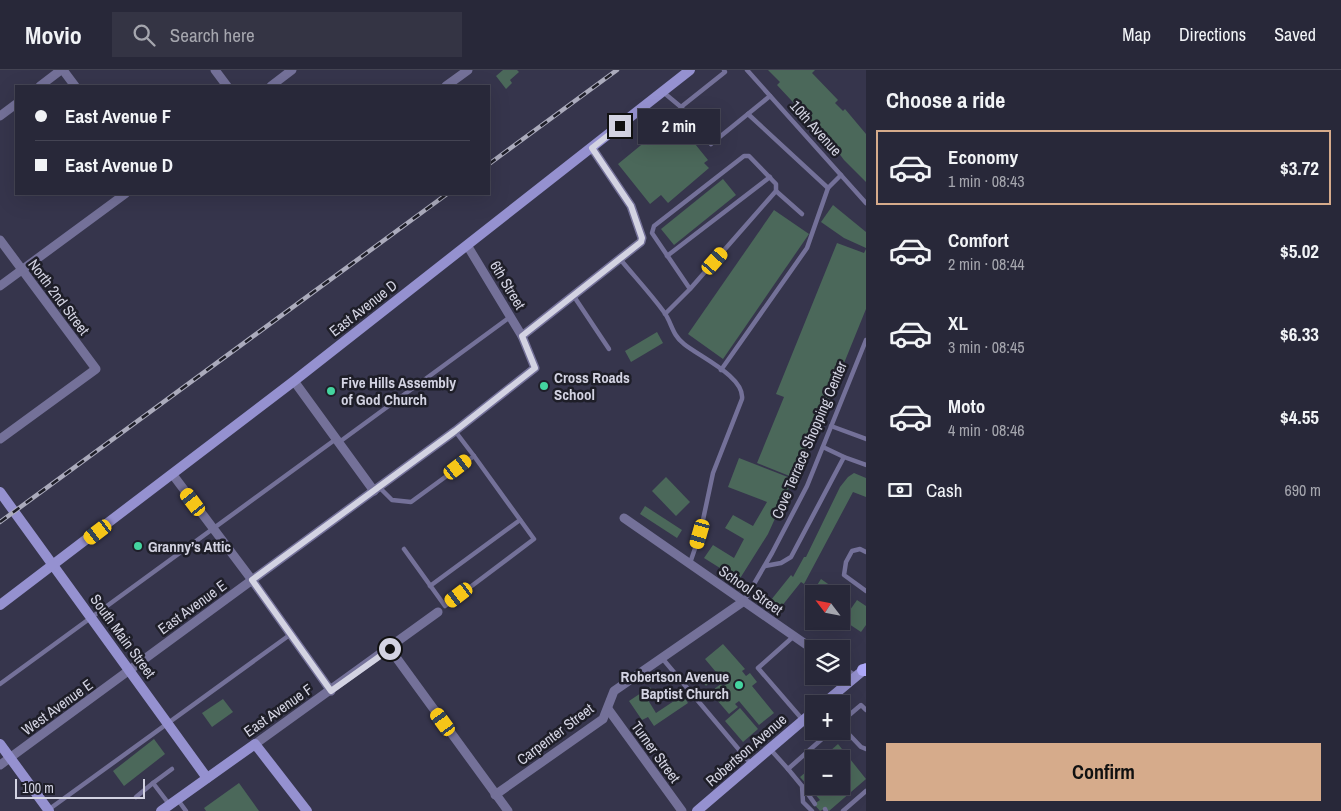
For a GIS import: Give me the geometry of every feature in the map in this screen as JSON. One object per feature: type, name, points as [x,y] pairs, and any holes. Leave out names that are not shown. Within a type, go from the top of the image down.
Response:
[{"type":"main road","name":"East Avenue D","points":[[0,605],[294,382],[690,70]]},
{"type":"main road","name":"South Main Street","points":[[0,492],[207,778]]},
{"type":"main road","points":[[834,695],[862,671]]},
{"type":"main road","name":"Robertson Avenue","points":[[697,811],[803,720]]},
{"type":"main road","points":[[0,744],[48,811]]},
{"type":"main road","points":[[255,744],[307,811]]},
{"type":"main road","name":"East Avenue F","points":[[169,805],[255,744]]},
{"type":"street","points":[[41,85],[62,70],[74,85]]},
{"type":"street","points":[[215,70],[226,85]]},
{"type":"street","points":[[272,85],[292,70]]},
{"type":"street","points":[[447,85],[468,70]]},
{"type":"street","points":[[0,116],[15,105]]},
{"type":"street","points":[[522,336],[641,242],[642,238],[631,206],[592,148]]},
{"type":"street","points":[[0,286],[124,195]]},
{"type":"street","name":"North 2nd Street","points":[[0,240],[96,369],[0,439]]},
{"type":"street","name":"6th Street","points":[[468,245],[522,336],[535,368]]},
{"type":"street","name":"East Avenue E","points":[[130,671],[455,431],[535,368]]},
{"type":"street","points":[[294,382],[337,441],[376,489]]},
{"type":"street","points":[[173,475],[252,580],[331,691]]},
{"type":"street","name":"School Street","points":[[624,518],[805,644]]},
{"type":"street","name":"Carpenter Street","points":[[496,795],[603,718],[614,691],[744,601]]},
{"type":"street","name":"East Avenue F","points":[[255,744],[390,649],[438,612]]},
{"type":"street","points":[[390,649],[508,811]]},
{"type":"street","name":"West Avenue E","points":[[0,765],[130,671]]},
{"type":"street","name":"Turner Street","points":[[608,709],[682,811]]},
{"type":"lane","points":[[681,107],[725,72],[724,70]]},
{"type":"lane","name":"10th Avenue","points":[[747,70],[866,203]]},
{"type":"lane","points":[[663,92],[681,107],[711,144],[770,96]]},
{"type":"lane","points":[[748,114],[828,188]]},
{"type":"lane","points":[[665,314],[690,289],[776,191],[776,184],[750,156],[744,156],[654,226],[652,233],[690,289]]},
{"type":"lane","points":[[721,370],[807,248],[828,188],[840,175]]},
{"type":"lane","points":[[667,256],[770,177]]},
{"type":"lane","points":[[776,191],[802,214]]},
{"type":"lane","points":[[620,258],[665,314],[673,334],[739,384],[743,391],[742,399],[713,473],[700,534],[690,564]]},
{"type":"lane","points":[[573,295],[609,349]]},
{"type":"lane","points":[[0,684],[213,528],[510,317]]},
{"type":"lane","name":"Cove Terrace Shopping Center","points":[[744,601],[807,486],[866,340]]},
{"type":"lane","points":[[832,426],[866,439]]},
{"type":"lane","points":[[404,549],[444,606],[534,538],[455,431]]},
{"type":"lane","points":[[823,447],[866,466]]},
{"type":"lane","points":[[376,489],[392,500],[410,502],[474,456]]},
{"type":"lane","points":[[764,566],[782,563],[791,557],[844,457]]},
{"type":"lane","points":[[430,586],[520,520]]},
{"type":"lane","points":[[866,552],[860,549],[852,551],[846,562],[844,574],[866,591]]},
{"type":"lane","points":[[48,811],[290,634]]},
{"type":"lane","points":[[794,636],[758,668],[803,720]]},
{"type":"lane","points":[[662,658],[751,765]]},
{"type":"lane","points":[[850,715],[861,705],[866,710]]},
{"type":"lane","points":[[850,734],[861,747],[866,749]]},
{"type":"lane","points":[[788,769],[821,740]]},
{"type":"lane","points":[[770,749],[816,802]]},
{"type":"lane","points":[[136,797],[172,769]]},
{"type":"lane","points":[[153,784],[169,805],[186,811]]},
{"type":"lane","points":[[802,786],[803,802],[812,811]]},
{"type":"lane","points":[[843,811],[866,791]]},
{"type":"building","points":[[503,70],[517,70],[519,72],[510,80],[512,83],[506,89],[496,76]]},
{"type":"building","points":[[768,70],[815,70],[812,73],[838,100],[835,103],[843,111],[845,109],[866,134],[866,182],[777,85],[780,82]]},
{"type":"building","points":[[674,118],[708,160],[704,163],[709,168],[668,203],[661,195],[650,204],[618,164]]},
{"type":"building","points":[[723,179],[736,195],[674,245],[661,229]]},
{"type":"building","points":[[833,205],[866,232],[866,248],[844,238],[821,222]]},
{"type":"building","points":[[774,210],[809,234],[723,359],[688,334]]},
{"type":"building","points":[[837,243],[864,253],[866,249],[866,309],[797,479],[757,463],[784,397],[776,394]]},
{"type":"building","points":[[657,332],[663,343],[631,362],[625,351]]},
{"type":"building","points":[[739,458],[793,479],[768,534],[739,580],[704,558],[713,545],[734,558],[744,539],[725,528],[733,515],[753,526],[767,502],[728,487]]},
{"type":"building","points":[[854,473],[866,478],[866,497],[853,492],[804,584],[801,582],[781,607],[771,600],[791,575],[793,577],[804,557],[806,557],[840,487]]},
{"type":"building","points":[[666,477],[690,502],[676,516],[652,491]]},
{"type":"building","points":[[645,506],[682,530],[677,538],[640,514]]},
{"type":"building","points":[[821,579],[830,585],[817,585]]},
{"type":"building","points":[[857,600],[866,606],[866,625],[861,632],[850,625],[850,610]]},
{"type":"building","name":"Robertson Avenue Baptist Church","points":[[723,644],[745,669],[742,671],[746,676],[750,673],[757,682],[752,686],[774,713],[759,725],[739,701],[735,704],[738,707],[729,714],[710,692],[721,684],[727,690],[724,686],[726,684],[705,659]]},
{"type":"building","points":[[703,673],[710,682],[706,686],[699,677]]},
{"type":"building","points":[[650,687],[655,695],[648,700],[656,713],[683,695],[688,703],[654,726],[648,717],[642,720],[629,701]]},
{"type":"building","points":[[223,699],[233,712],[212,727],[202,713]]},
{"type":"building","points":[[740,708],[758,729],[743,742],[725,721]]},
{"type":"building","points":[[154,739],[165,754],[124,786],[113,771]]},
{"type":"building","points":[[838,744],[843,750],[831,750]]},
{"type":"building","points":[[850,759],[866,779],[850,793]]},
{"type":"building","points":[[805,773],[805,783],[800,777]]},
{"type":"building","points":[[239,783],[259,811],[206,811],[204,808]]},
{"type":"building","points":[[816,795],[848,795],[829,811],[826,808],[820,811],[814,804],[820,800]]},
{"type":"railway","points":[[490,163],[617,70]]},
{"type":"railway","points":[[0,522],[446,195]]},
{"type":"place","name":"Cross Roads School","points":[[544,386]]},
{"type":"place","name":"Five Hills Assembly of God Church","points":[[331,391]]},
{"type":"place","name":"Granny’s Attic","points":[[138,546]]},
{"type":"place","name":"Robertson Avenue Baptist Church","points":[[739,685]]},
{"type":"route","points":[[390,649],[331,691],[252,580],[455,431],[535,368],[522,336],[641,242],[642,238],[631,206],[592,148],[620,126]]}]
